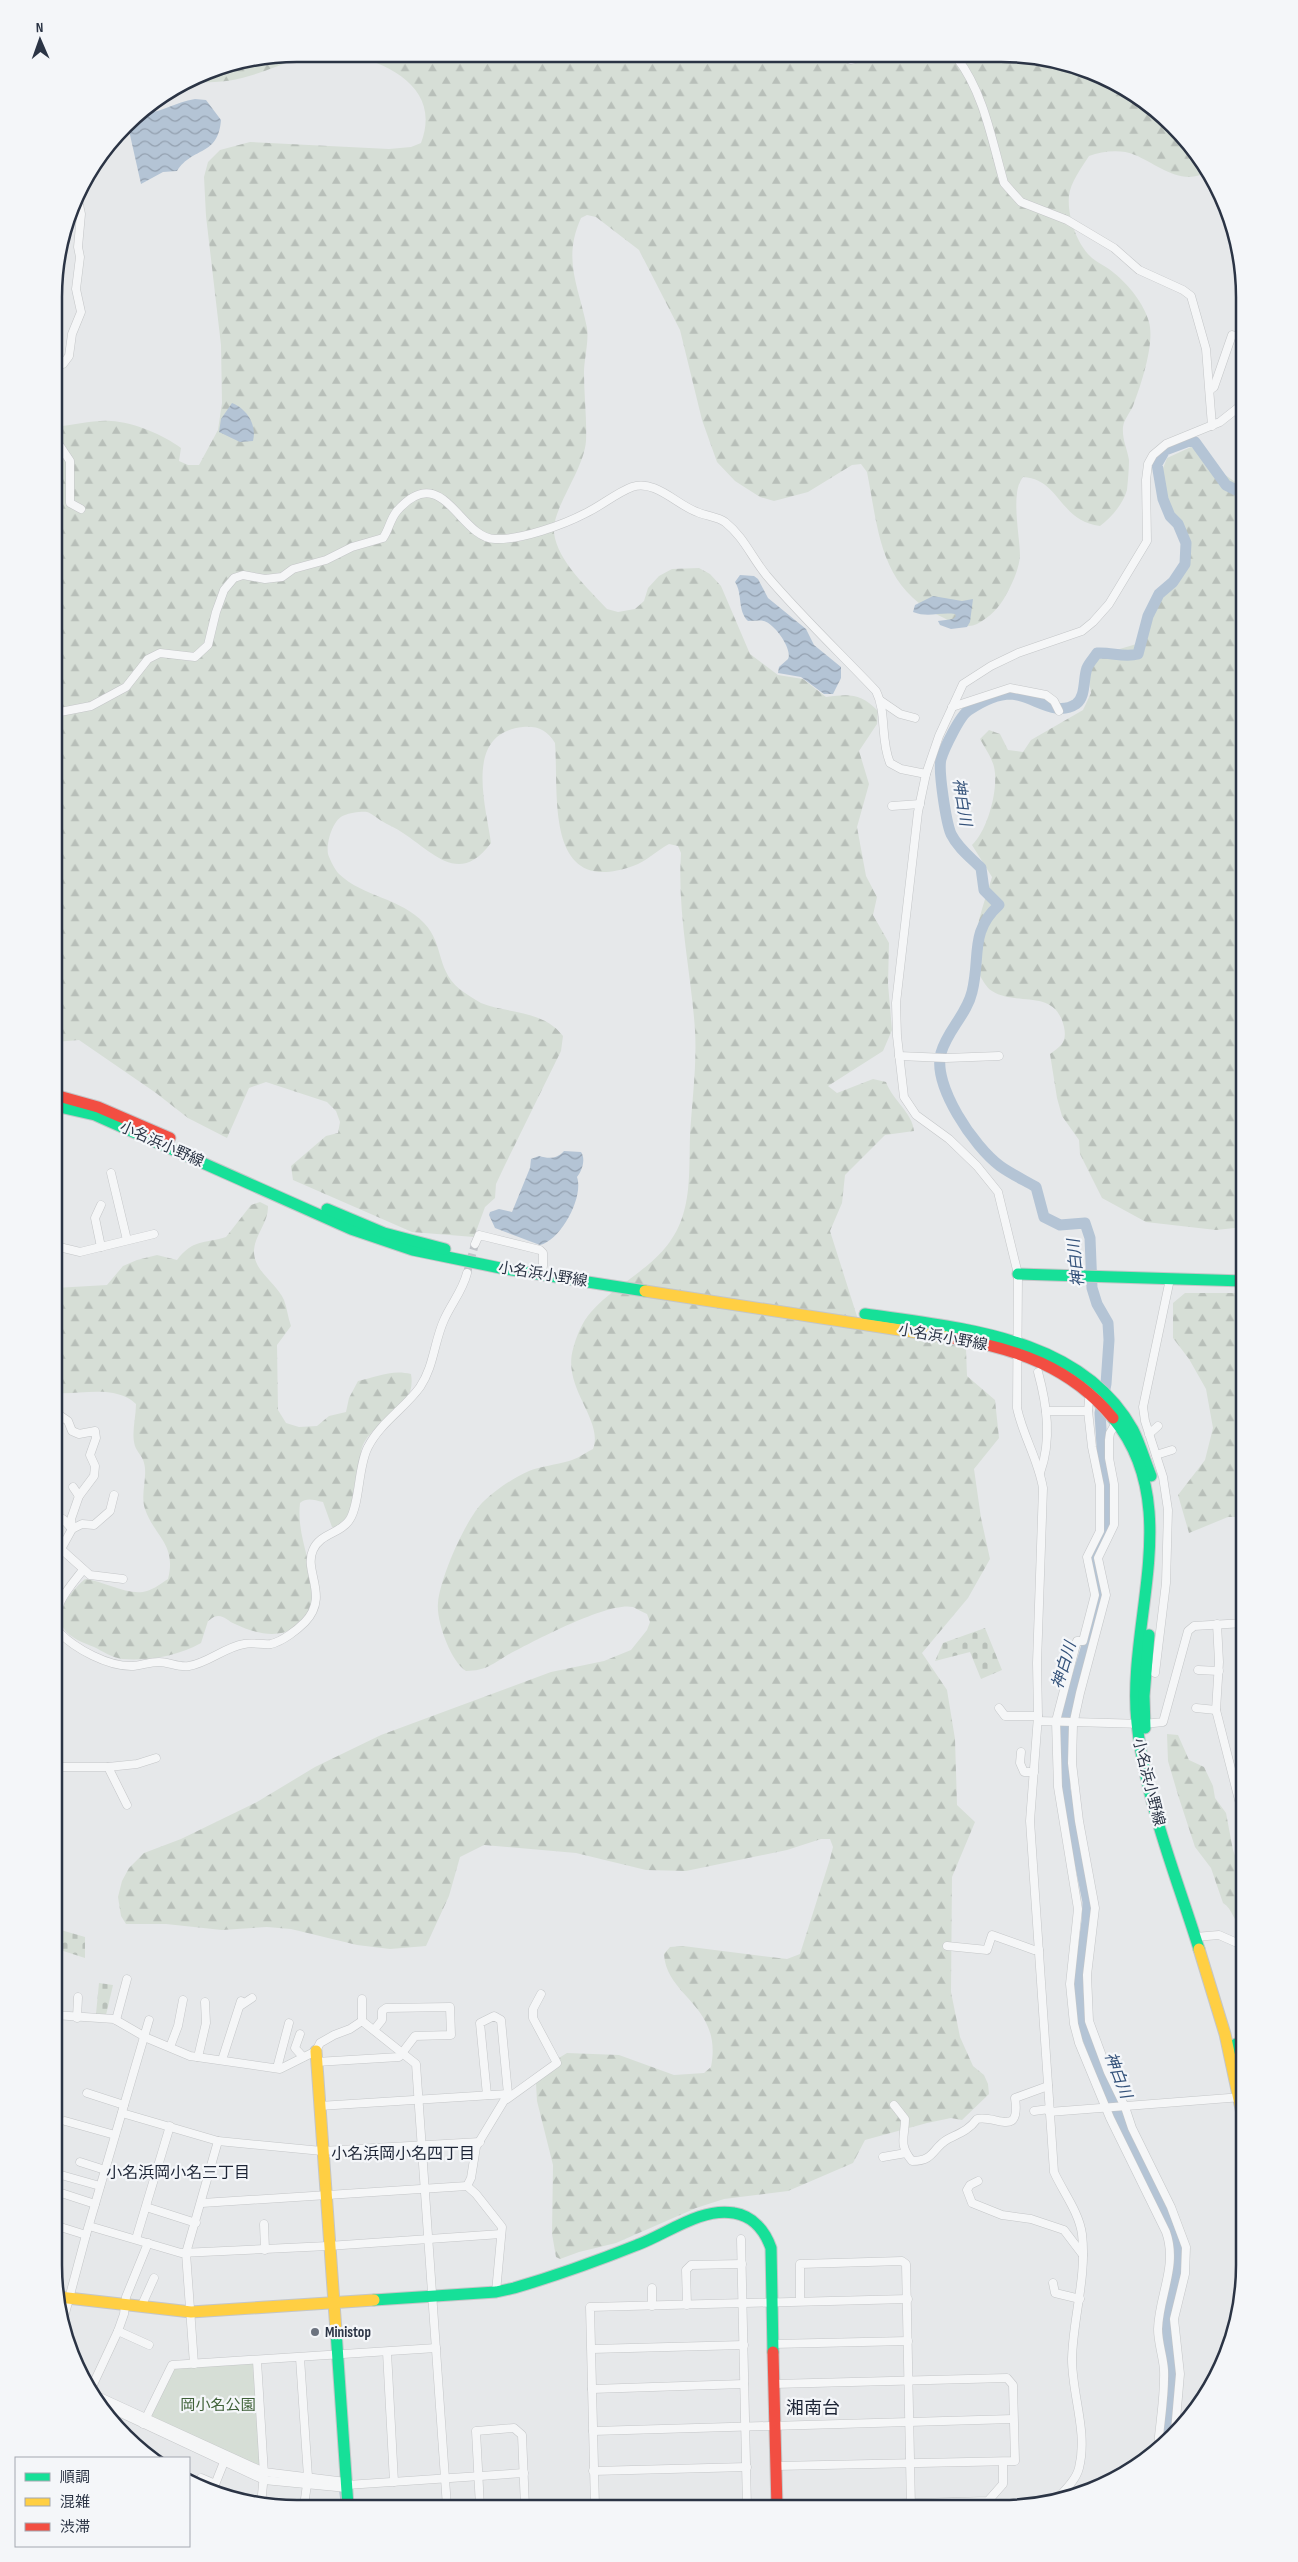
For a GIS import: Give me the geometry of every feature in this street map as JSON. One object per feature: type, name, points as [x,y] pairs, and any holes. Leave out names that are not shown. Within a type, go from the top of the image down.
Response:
[{"type":"main road","name":"小名浜小野線","points":[[62,1097],[98,1107],[136,1122],[282,1189],[384,1233],[450,1251],[960,1329],[1062,1360],[1124,1415],[1146,1456],[1157,1508],[1157,1569],[1140,1724]]},
{"type":"main road","name":"小名浜小野線","points":[[62,1108],[95,1115],[351,1229],[413,1250],[489,1266],[1018,1347]]},
{"type":"main road","points":[[1018,1274],[1236,1281]]},
{"type":"main road","name":"小名浜小野線","points":[[1097,1393],[1117,1421],[1134,1451],[1141,1470],[1149,1519],[1148,1578],[1135,1682],[1140,1724],[1236,2075]]},
{"type":"main road","name":"小名浜小野線","points":[[1199,1936],[1228,2011],[1236,2042]]},
{"type":"main road","points":[[316,2056],[347,2500]]},
{"type":"main road","points":[[65,2298],[191,2312],[496,2292],[534,2281],[644,2242],[706,2215],[726,2211],[750,2218],[767,2236],[771,2248],[777,2500]]},
{"type":"street","points":[[960,62],[969,74],[977,91],[1004,183],[1011,194],[1020,202],[1067,220],[1114,248],[1139,270],[1183,290],[1191,296],[1206,349],[1212,426]]},
{"type":"street","points":[[62,364],[69,356],[72,334],[81,312],[76,289],[80,257],[78,247],[82,214],[80,207]]},
{"type":"street","points":[[1210,390],[1214,387],[1232,335]]},
{"type":"street","points":[[1063,2492],[1078,2470],[1080,2458],[1079,2405],[1072,2360],[1080,2298],[1083,2254],[1082,2232],[1075,2212],[1054,2172],[1049,2111],[1030,1821],[1038,1719],[1038,1656],[1044,1509],[1040,1473],[1020,1422],[1017,1408],[1018,1274],[998,1192],[994,1184],[949,1139],[916,1115],[904,1097],[899,1056],[896,1003],[920,804],[926,774],[963,684],[970,678],[1018,653],[1082,631],[1093,622],[1108,604],[1147,541],[1146,480],[1148,464],[1153,455],[1166,444],[1212,426],[1236,409]]},
{"type":"street","points":[[62,449],[70,461],[70,503],[81,509]]},
{"type":"street","points":[[62,711],[91,706],[126,686],[148,659],[160,653],[195,657],[208,645],[216,612],[224,590],[234,578],[243,575],[265,579],[282,577],[293,569],[326,560],[352,547],[383,538],[398,510],[417,496],[425,494],[441,498],[456,510],[480,536],[498,539],[518,536],[565,522],[586,514],[632,487],[639,486],[656,490],[697,512],[724,521],[746,543],[766,575],[876,690],[881,701],[885,743],[890,763],[913,772],[926,774]]},
{"type":"street","points":[[952,707],[1001,689],[1010,688],[1046,695],[1054,701],[1059,711]]},
{"type":"street","points":[[881,701],[900,714],[915,718]]},
{"type":"street","points":[[892,806],[920,804]]},
{"type":"street","points":[[899,1056],[946,1058],[998,1056]]},
{"type":"street","points":[[111,1173],[127,1240]]},
{"type":"street","points":[[101,1205],[96,1218],[101,1247]]},
{"type":"street","points":[[62,1248],[80,1252],[154,1234]]},
{"type":"street","points":[[476,1244],[479,1235],[540,1250],[543,1253],[543,1266]]},
{"type":"street","points":[[62,1636],[78,1648],[106,1660],[127,1666],[162,1662],[185,1667],[245,1644],[270,1644],[284,1638],[303,1624],[312,1612],[316,1600],[316,1582],[311,1558],[313,1550],[325,1537],[338,1530],[350,1520],[368,1446],[389,1419],[407,1403],[426,1378],[442,1324],[465,1281],[467,1273]]},
{"type":"street","points":[[1155,1673],[1166,1583],[1169,1527],[1163,1477],[1149,1434],[1143,1407],[1170,1279]]},
{"type":"street","points":[[1038,1372],[1046,1411],[1046,1455],[1040,1473]]},
{"type":"street","points":[[1097,1393],[1089,1400],[1088,1411],[1092,1447],[1100,1486],[1100,1531],[1087,1557],[1095,1596],[1082,1641],[1077,1641],[1056,1721],[1058,1787],[1078,1909],[1070,1984],[1073,2019],[1079,2043],[1147,2190],[1171,2248],[1171,2269],[1159,2310],[1159,2340],[1164,2371],[1159,2439]]},
{"type":"street","points":[[1046,1411],[1088,1411]]},
{"type":"street","points":[[62,1417],[68,1421],[72,1430],[79,1434],[95,1432],[96,1438],[90,1455],[94,1466],[94,1476],[79,1496],[71,1519],[72,1529]]},
{"type":"street","points":[[1117,1421],[1110,1433],[1109,1458],[1114,1484],[1114,1525],[1098,1558],[1106,1595],[1084,1675],[1074,1722],[1072,1747],[1073,1779],[1093,1888],[1096,1918],[1087,1975],[1088,2014],[1097,2045],[1125,2107],[1132,2128],[1171,2207],[1186,2248],[1185,2274],[1174,2319],[1180,2374],[1176,2421]]},
{"type":"street","points":[[1149,1434],[1158,1426]]},
{"type":"street","points":[[1156,1455],[1172,1450]]},
{"type":"street","points":[[72,1487],[79,1496]]},
{"type":"street","points":[[62,1543],[72,1529],[82,1524],[94,1525],[110,1511],[114,1495]]},
{"type":"street","points":[[63,1519],[72,1529]]},
{"type":"street","points":[[62,1552],[90,1575],[123,1579]]},
{"type":"street","points":[[62,1597],[83,1570]]},
{"type":"street","points":[[1217,1624],[1219,1671],[1216,1710],[1236,1785]]},
{"type":"street","points":[[999,1708],[1005,1716],[1056,1721],[1140,1724],[1163,1722],[1188,1631],[1194,1626],[1236,1624]]},
{"type":"street","points":[[1198,1670],[1219,1671]]},
{"type":"street","points":[[1196,1708],[1216,1710]]},
{"type":"street","points":[[1021,1752],[1020,1763],[1024,1772],[1034,1772]]},
{"type":"street","points":[[62,1767],[108,1767],[136,1764],[156,1758]]},
{"type":"street","points":[[108,1767],[127,1805]]},
{"type":"street","points":[[947,1946],[987,1950],[992,1935],[1034,1950],[1039,1950]]},
{"type":"street","points":[[1199,1936],[1218,1935],[1236,1943]]},
{"type":"street","points":[[116,2020],[127,1979]]},
{"type":"street","points":[[467,2186],[471,2178],[476,2147],[507,2097],[557,2063],[533,2018],[533,2010],[541,1994]]},
{"type":"street","points":[[77,2018],[78,1997]]},
{"type":"street","points":[[222,2060],[240,2003],[252,1998]]},
{"type":"street","points":[[362,1999],[362,2021]]},
{"type":"street","points":[[170,2047],[178,2026],[183,2000]]},
{"type":"street","points":[[198,2057],[206,2023],[205,2002]]},
{"type":"street","points":[[62,2016],[116,2020],[144,2036],[198,2057],[283,2068],[303,2057],[399,2057],[415,2036],[451,2035],[450,2007],[386,2008],[382,2011],[382,2020],[374,2030]]},
{"type":"street","points":[[487,2096],[480,2023],[494,2016],[500,2020],[507,2097]]},
{"type":"street","points":[[65,2295],[89,2226],[149,2020]]},
{"type":"street","points":[[362,2021],[402,2053],[417,2068],[446,2500]]},
{"type":"street","points":[[316,2056],[320,2043],[362,2021]]},
{"type":"street","points":[[277,2068],[289,2022]]},
{"type":"street","points":[[300,2034],[295,2048],[303,2057]]},
{"type":"street","points":[[894,2105],[905,2119],[902,2136],[906,2153],[912,2161],[922,2161],[932,2156],[947,2140],[971,2128],[980,2118],[1006,2123],[1016,2114],[1015,2098],[1048,2086]]},
{"type":"street","points":[[86,2093],[123,2109],[218,2141],[322,2152],[480,2142]]},
{"type":"street","points":[[319,2106],[487,2096],[507,2097]]},
{"type":"street","points":[[1034,2111],[1125,2107],[1236,2098]]},
{"type":"street","points":[[66,2121],[115,2135]]},
{"type":"street","points":[[136,2239],[170,2126]]},
{"type":"street","points":[[194,2364],[186,2253],[202,2203],[218,2141]]},
{"type":"street","points":[[883,2157],[906,2153]]},
{"type":"street","points":[[80,2162],[105,2170]]},
{"type":"street","points":[[62,2175],[100,2186]]},
{"type":"street","points":[[978,2181],[970,2185],[967,2190],[972,2203],[1002,2215],[1031,2219],[1064,2230],[1083,2254]]},
{"type":"street","points":[[202,2203],[467,2186],[476,2194],[502,2227],[496,2292]]},
{"type":"street","points":[[62,2193],[95,2204]]},
{"type":"street","points":[[146,2207],[196,2223]]},
{"type":"street","points":[[264,2224],[266,2250]]},
{"type":"street","points":[[89,2226],[186,2253],[266,2250],[501,2234]]},
{"type":"street","points":[[62,2227],[86,2235]]},
{"type":"street","points":[[741,2239],[747,2500]]},
{"type":"street","points":[[95,2383],[118,2331],[126,2297],[148,2243]]},
{"type":"street","points":[[800,2302],[800,2264],[902,2261],[906,2264],[911,2500]]},
{"type":"street","points":[[687,2305],[686,2270],[691,2265],[742,2264]]},
{"type":"street","points":[[141,2307],[154,2278]]},
{"type":"street","points":[[1053,2283],[1055,2293],[1058,2296],[1080,2298]]},
{"type":"street","points":[[652,2288],[652,2306]]},
{"type":"street","points":[[595,2500],[590,2307],[908,2299]]},
{"type":"street","points":[[118,2331],[149,2345]]},
{"type":"street","points":[[773,2344],[908,2342]]},
{"type":"street","points":[[592,2349],[744,2345]]},
{"type":"street","points":[[145,2421],[172,2365],[436,2348]]},
{"type":"street","points":[[387,2352],[394,2482]]},
{"type":"street","points":[[300,2358],[308,2481],[305,2500]]},
{"type":"street","points":[[257,2361],[264,2476],[262,2496]]},
{"type":"street","points":[[774,2384],[1007,2378],[1012,2385],[1014,2460],[1003,2462],[776,2466]]},
{"type":"street","points":[[592,2389],[744,2384]]},
{"type":"street","points":[[105,2400],[224,2462],[264,2476],[346,2485],[524,2473]]},
{"type":"street","points":[[111,2407],[145,2421],[264,2476]]},
{"type":"street","points":[[593,2431],[1013,2420]]},
{"type":"street","points":[[480,2500],[476,2431],[514,2428],[522,2435],[525,2500]]},
{"type":"street","points":[[214,2484],[224,2462]]},
{"type":"street","points":[[989,2500],[1003,2484],[1003,2462]]},
{"type":"street","points":[[593,2471],[746,2467]]},
{"type":"green space","points":[[374,62],[1001,62],[1047,67],[1091,80],[1118,94],[1144,111],[1177,142],[1201,175],[1180,176],[1170,173],[1135,155],[1112,151],[1089,156],[1074,181],[1069,196],[1071,221],[1082,246],[1092,258],[1112,271],[1130,289],[1144,308],[1149,322],[1149,352],[1140,387],[1123,427],[1129,460],[1127,490],[1116,510],[1100,526],[1086,523],[1076,517],[1045,485],[1035,479],[1023,477],[1019,484],[1016,503],[1020,556],[1015,576],[997,608],[982,621],[969,626],[952,622],[923,606],[907,592],[895,575],[886,557],[880,537],[867,472],[861,464],[852,465],[808,492],[774,501],[760,497],[735,481],[717,462],[702,420],[680,330],[639,250],[596,217],[587,215],[581,218],[575,233],[572,260],[587,328],[584,373],[586,441],[580,464],[562,501],[554,524],[554,533],[561,554],[575,574],[607,609],[618,612],[635,609],[644,601],[648,588],[659,576],[672,569],[699,568],[710,574],[721,586],[750,654],[778,675],[803,679],[826,697],[854,696],[866,701],[878,711],[877,724],[859,751],[869,784],[857,827],[866,876],[877,897],[873,915],[889,943],[888,984],[892,1030],[883,1051],[828,1086],[837,1093],[873,1079],[886,1082],[910,1118],[914,1131],[885,1135],[845,1175],[842,1203],[830,1231],[861,1329],[966,1349],[967,1376],[995,1400],[999,1438],[974,1469],[981,1518],[990,1559],[968,1598],[922,1653],[947,1690],[955,1739],[957,1805],[975,1822],[952,1877],[951,1992],[960,2037],[973,2066],[984,2075],[988,2084],[989,2094],[962,2120],[951,2118],[865,2140],[853,2163],[788,2191],[724,2199],[696,2208],[616,2243],[579,2252],[560,2259],[556,2257],[552,2234],[553,2165],[537,2101],[536,2083],[541,2073],[549,2064],[567,2053],[619,2055],[674,2075],[704,2073],[711,2067],[713,2046],[709,2029],[702,2015],[674,1981],[667,1969],[664,1954],[670,1947],[683,1946],[787,1959],[800,1954],[830,1859],[833,1847],[830,1839],[821,1839],[787,1850],[686,1871],[646,1870],[576,1853],[484,1845],[460,1857],[449,1896],[426,1946],[390,1949],[357,1945],[291,1929],[267,1927],[222,1930],[166,1924],[126,1924],[121,1916],[118,1897],[122,1881],[129,1868],[144,1853],[181,1839],[257,1802],[315,1767],[381,1735],[551,1672],[604,1661],[631,1650],[647,1630],[650,1622],[647,1614],[633,1607],[607,1610],[553,1632],[485,1668],[466,1671],[460,1666],[450,1650],[439,1620],[438,1603],[455,1549],[477,1509],[484,1501],[505,1484],[529,1471],[572,1460],[593,1449],[595,1438],[593,1427],[577,1390],[571,1363],[578,1335],[588,1316],[603,1300],[654,1260],[665,1248],[675,1234],[682,1218],[688,1188],[695,1070],[695,1030],[681,898],[681,853],[678,846],[669,844],[633,866],[604,872],[584,868],[570,855],[562,836],[556,789],[555,743],[545,732],[538,728],[528,727],[504,732],[492,742],[485,756],[483,791],[491,843],[479,856],[468,862],[457,864],[447,862],[367,812],[345,815],[334,826],[329,838],[328,854],[337,872],[359,888],[404,908],[424,923],[435,941],[444,968],[455,985],[481,1003],[546,1021],[563,1036],[561,1051],[496,1184],[495,1198],[485,1207],[474,1237],[412,1232],[293,1180],[291,1166],[326,1136],[338,1133],[340,1122],[336,1111],[327,1102],[266,1082],[249,1088],[227,1138],[188,1118],[156,1093],[79,1040],[62,1041],[62,426],[104,421],[129,424],[157,434],[181,448],[179,461],[188,465],[199,465],[218,430],[222,403],[221,345],[206,216],[204,177],[208,162],[220,150],[250,142],[389,149],[411,147],[421,143],[425,124],[424,108],[419,94],[409,83],[382,65]]},
{"type":"green space","points":[[287,63],[235,80],[202,83],[236,70]]},
{"type":"green space","points":[[1191,447],[1201,449],[1218,470],[1236,482],[1236,1228],[1216,1230],[1146,1222],[1102,1198],[1080,1154],[1079,1140],[1062,1116],[1057,1098],[1050,1054],[1060,1046],[1065,1036],[1064,1027],[1059,1015],[1044,1002],[1013,998],[992,991],[981,978],[975,959],[978,923],[992,877],[972,845],[978,838],[987,819],[995,786],[993,764],[980,739],[989,730],[1000,734],[1008,750],[1023,752],[1031,740],[1083,710],[1091,693],[1088,674],[1089,658],[1140,643],[1152,600],[1185,565],[1190,547],[1180,524],[1167,506],[1160,476],[1167,458]]},
{"type":"green space","points":[[260,1202],[268,1206],[268,1212],[255,1244],[255,1257],[261,1270],[284,1300],[291,1326],[277,1345],[278,1410],[286,1423],[299,1427],[317,1426],[329,1416],[346,1412],[349,1398],[358,1381],[384,1374],[397,1372],[411,1374],[409,1395],[403,1404],[372,1432],[363,1444],[357,1486],[351,1508],[338,1527],[332,1527],[323,1502],[308,1500],[300,1503],[300,1527],[311,1574],[313,1598],[309,1612],[300,1624],[285,1632],[268,1634],[251,1630],[217,1616],[208,1621],[201,1643],[192,1648],[153,1658],[122,1659],[115,1657],[70,1635],[62,1624],[62,1609],[70,1595],[85,1579],[133,1592],[150,1590],[168,1579],[169,1557],[163,1541],[145,1509],[143,1497],[145,1468],[135,1446],[133,1436],[136,1404],[128,1398],[108,1392],[62,1393],[62,1288],[107,1285],[123,1266],[157,1255],[177,1260],[193,1245],[226,1237],[251,1205]]},
{"type":"green space","points":[[1185,1293],[1236,1293],[1236,1517],[1228,1517],[1189,1533],[1178,1495],[1205,1460],[1213,1428],[1206,1389],[1189,1359],[1173,1338],[1173,1303]]},
{"type":"green space","points":[[985,1628],[1002,1670],[981,1679],[970,1652],[935,1661],[943,1643]]},
{"type":"green space","points":[[1167,1734],[1178,1735],[1189,1760],[1204,1767],[1213,1786],[1215,1798],[1226,1813],[1236,1858],[1236,1921],[1223,1903],[1211,1868],[1195,1847],[1168,1761]]},
{"type":"green space","points":[[62,1930],[85,1937],[85,1958],[62,1951]]},
{"type":"green space","points":[[99,1983],[113,1985],[106,2015],[96,2014]]},
{"type":"green space","name":"岡小名公園","points":[[257,2361],[264,2472],[146,2418],[172,2365]]},
{"type":"water","points":[[195,99],[206,100],[221,120],[219,132],[210,146],[183,163],[177,171],[163,172],[141,184],[129,133],[153,112]]},
{"type":"water","points":[[232,403],[242,409],[250,418],[254,429],[253,441],[240,442],[219,432],[221,419]]},
{"type":"water","points":[[740,575],[754,576],[758,579],[768,598],[806,629],[814,645],[841,667],[841,678],[833,694],[824,694],[801,677],[778,673],[779,667],[788,659],[789,655],[786,644],[778,632],[768,623],[764,621],[748,621],[745,617],[742,612],[739,592],[735,582]]},
{"type":"water","points":[[933,596],[962,601],[973,599],[970,622],[967,627],[951,629],[940,625],[938,621],[953,619],[956,616],[955,614],[924,615],[913,612],[915,605]]},
{"type":"water","points":[[564,1151],[581,1152],[583,1161],[582,1168],[577,1177],[577,1195],[574,1206],[563,1227],[556,1235],[540,1245],[495,1228],[489,1215],[490,1212],[499,1209],[512,1212],[530,1168],[531,1159],[539,1156],[553,1158],[559,1156]]},
{"type":"waterway","name":"神白川","points":[[1167,2431],[1172,2379],[1165,2322],[1176,2281],[1179,2257],[1168,2221],[1112,2102],[1080,2018],[1078,1989],[1088,1902],[1065,1789],[1064,1745],[1066,1714],[1098,1609],[1100,1592],[1092,1564],[1095,1552],[1107,1528],[1100,1413],[1106,1384],[1109,1340],[1108,1323],[1097,1304],[1092,1288],[1090,1238],[1085,1223],[1060,1225],[1044,1217],[1036,1187],[1000,1166],[979,1145],[957,1114],[943,1081],[940,1066],[941,1053],[948,1037],[966,1008],[972,992],[978,946],[983,925],[999,905],[984,890],[981,868],[961,848],[951,834],[943,796],[940,765],[943,754],[957,725],[965,713],[979,704],[995,697],[1011,694],[1052,707],[1068,708],[1079,701],[1083,692],[1087,668],[1097,653],[1138,654],[1148,616],[1159,594],[1173,582],[1185,564],[1186,543],[1178,524],[1170,516],[1163,499],[1157,464],[1165,450],[1189,441],[1195,442],[1226,485],[1236,490]]},
{"type":"waterway","points":[[340,2490],[341,2500]]},
{"type":"tunnel","points":[[467,1273],[475,1244]]},
{"type":"traffic: fast","points":[[62,1108],[95,1115],[351,1229],[413,1250],[505,1269],[645,1291]]},
{"type":"traffic: fast","points":[[327,1209],[384,1233],[445,1249]]},
{"type":"traffic: fast","points":[[1018,1274],[1236,1281]]},
{"type":"traffic: fast","points":[[865,1314],[978,1332],[1015,1342],[1050,1356],[1083,1374],[1110,1399],[1133,1430],[1151,1476]]},
{"type":"traffic: fast","points":[[1113,1418],[1135,1452],[1146,1489],[1150,1527],[1136,1685],[1137,1723],[1141,1752],[1162,1837],[1199,1949]]},
{"type":"traffic: fast","points":[[1145,1728],[1144,1696],[1149,1635]]},
{"type":"traffic: fast","points":[[374,2300],[496,2292],[514,2288],[622,2251],[697,2218],[722,2212],[734,2213],[747,2217],[757,2225],[762,2230],[771,2248],[773,2352]]},
{"type":"traffic: fast","points":[[336,2331],[348,2500]]},
{"type":"traffic: slow","points":[[645,1291],[952,1338]]},
{"type":"traffic: slow","points":[[1199,1949],[1225,2034],[1236,2086]]},
{"type":"traffic: slow","points":[[316,2051],[336,2331]]},
{"type":"traffic: slow","points":[[65,2298],[191,2312],[374,2300]]},
{"type":"traffic: jam","points":[[62,1097],[98,1107],[170,1138]]},
{"type":"traffic: jam","points":[[952,1338],[1020,1354],[1040,1363],[1079,1385],[1097,1400],[1113,1418]]},
{"type":"traffic: jam","points":[[773,2352],[777,2500]]},
{"type":"place","name":"Ministop","points":[[315,2332]]},
{"type":"district","name":"小名浜岡小名四丁目","points":[[403,2153]]},
{"type":"district","name":"小名浜岡小名三丁目","points":[[178,2172]]},
{"type":"district","name":"湘南台","points":[[813,2408]]}]
